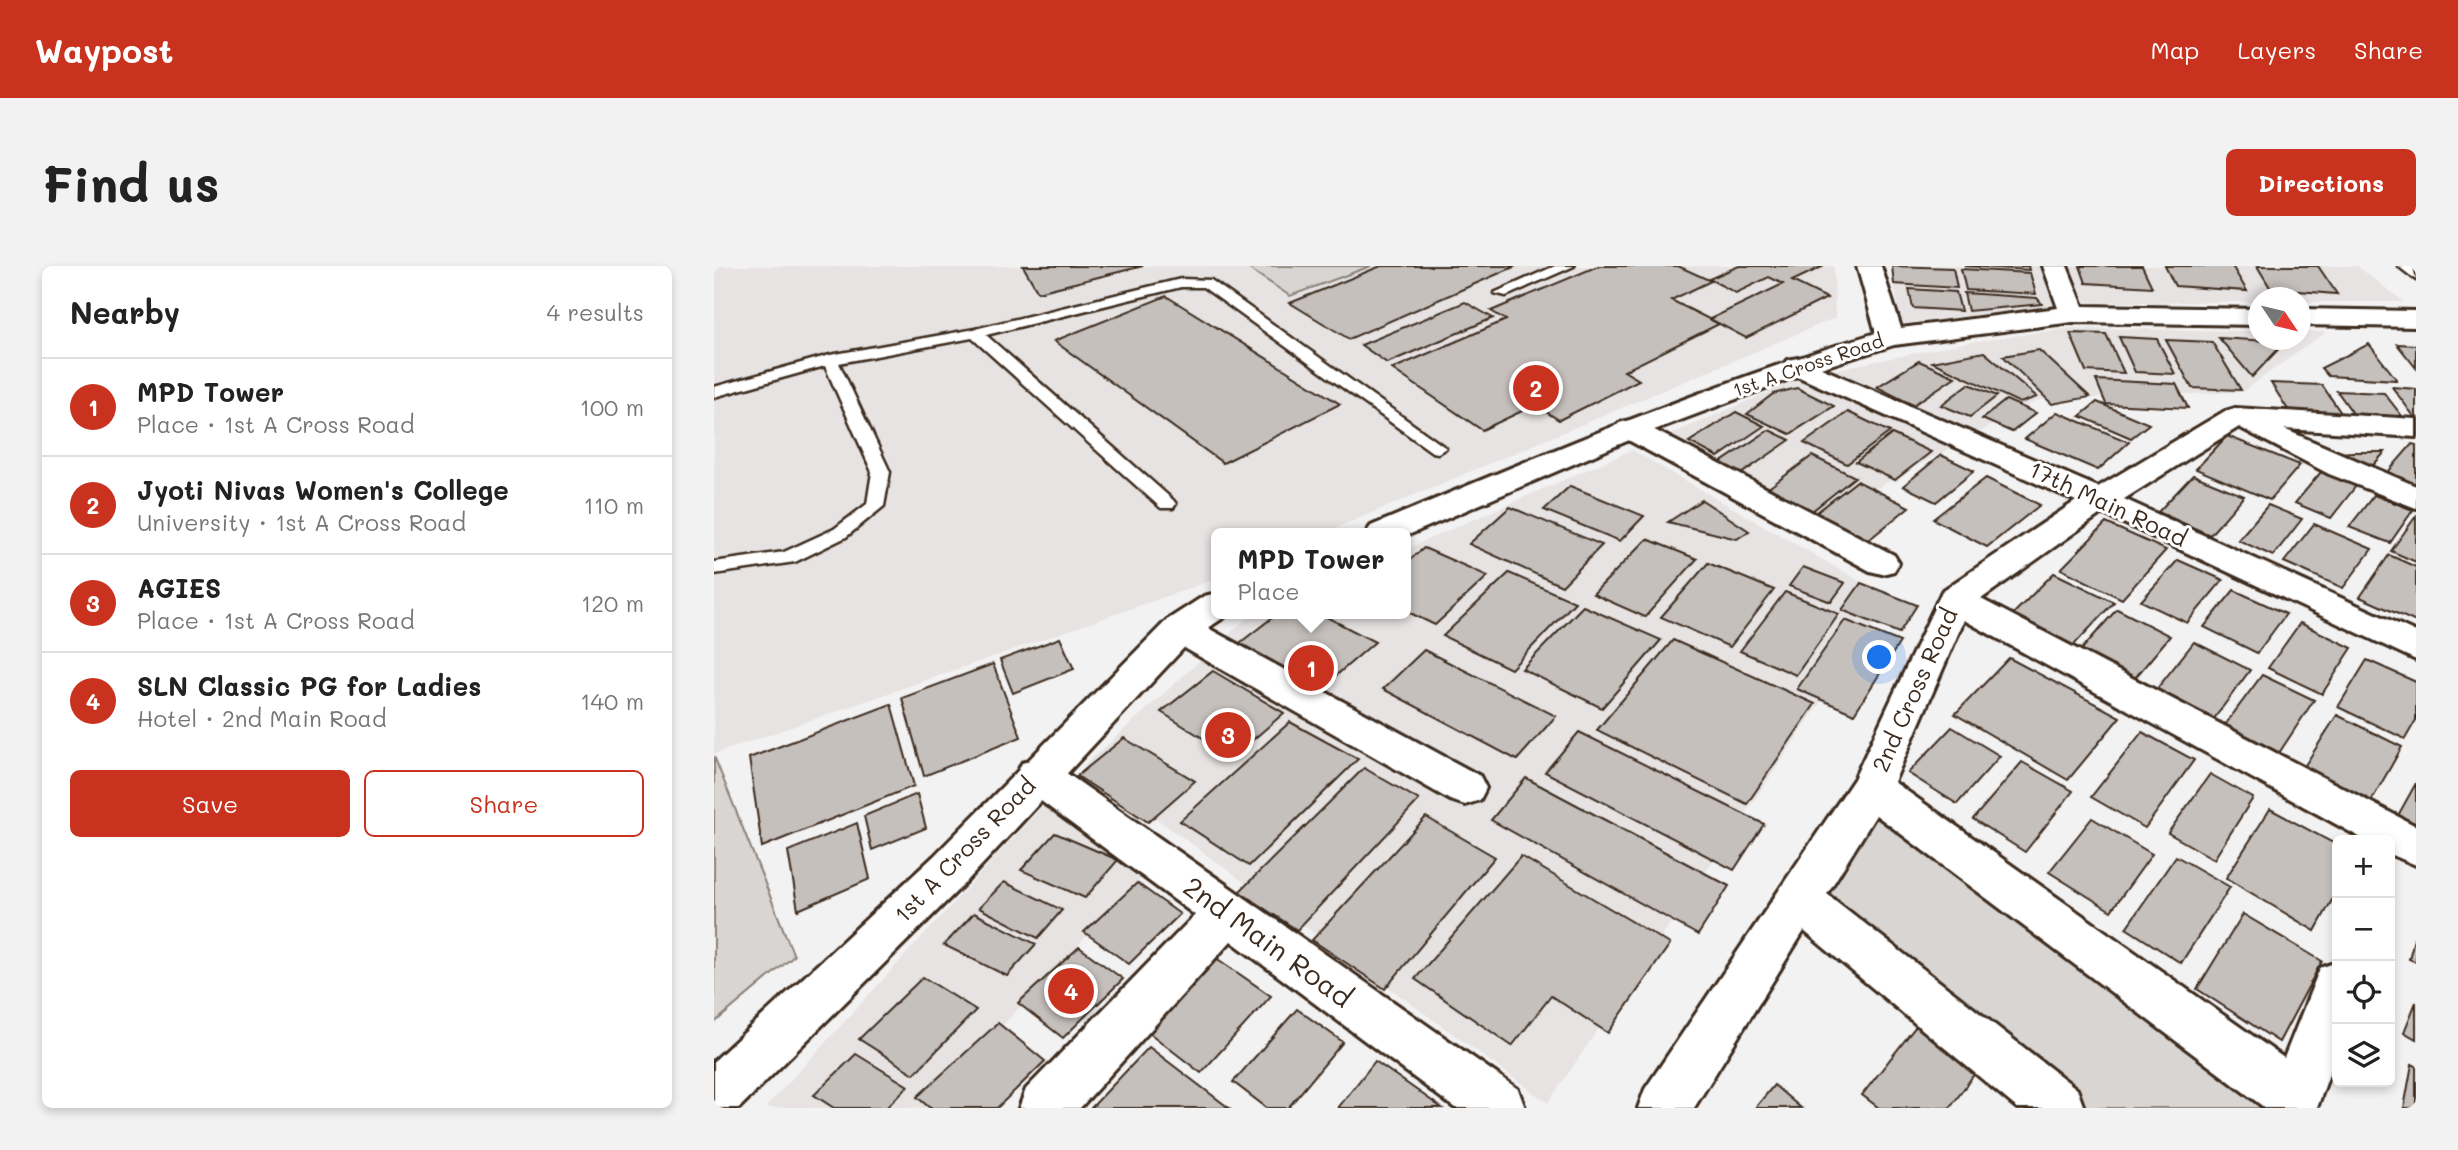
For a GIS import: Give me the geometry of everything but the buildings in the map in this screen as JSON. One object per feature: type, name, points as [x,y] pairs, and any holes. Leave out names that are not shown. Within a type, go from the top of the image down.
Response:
[{"type":"street","points":[[1869,266],[1891,337]]},
{"type":"street","points":[[2055,266],[2073,314]]},
{"type":"street","name":"1st A Cross Road","points":[[1395,528],[1630,429],[1798,366],[1891,337],[2073,314],[2248,317]]},
{"type":"street","points":[[2311,317],[2416,319]]},
{"type":"street","name":"17th Main Road","points":[[1798,366],[2100,500],[2416,647]]},
{"type":"street","points":[[2235,417],[2416,428]]},
{"type":"street","points":[[2235,417],[2340,467],[2416,498]]},
{"type":"street","name":"2nd Cross Road","points":[[1664,1108],[1871,788],[1955,600],[2100,500],[2235,417]]},
{"type":"street","points":[[1630,429],[1882,563]]},
{"type":"street","points":[[1955,600],[2400,843]]},
{"type":"street","name":"1st A Cross Road","points":[[714,1097],[950,869],[1037,775],[1180,629],[1211,608]]},
{"type":"street","points":[[1180,629],[1465,788]]},
{"type":"street","name":"2nd Main Road","points":[[1037,775],[1499,1108]]},
{"type":"street","points":[[1871,788],[2293,1102],[2332,997]]},
{"type":"street","points":[[1798,898],[2058,1108]]},
{"type":"street","points":[[1045,1108],[1227,913]]},
{"type":"lane","points":[[1501,293],[1567,266]]},
{"type":"lane","points":[[2405,266],[2416,276]]},
{"type":"lane","points":[[714,392],[830,360],[975,333],[1181,283],[1206,283],[1438,448]]},
{"type":"lane","points":[[975,333],[1167,504]]},
{"type":"lane","points":[[714,568],[788,558],[840,533],[875,506],[881,472],[830,360]]},
{"type":"shaded area","points":[[714,266],[1834,266],[1835,318],[1336,528],[1211,528],[1211,581],[714,754]]},
{"type":"shaded area","points":[[1245,266],[1371,266],[1290,296]]},
{"type":"shaded area","points":[[1890,266],[2041,266],[2055,306],[1902,324]]},
{"type":"shaded area","points":[[2064,266],[2357,266],[2404,302],[2311,302],[2311,287],[2248,287],[2248,302],[2077,302]]},
{"type":"shaded area","points":[[2070,328],[2248,331],[2248,350],[2301,350],[2242,392],[2038,400],[1824,517],[1669,435],[1808,375],[1965,343]]},
{"type":"shaded area","points":[[2311,331],[2326,332],[2311,343]]},
{"type":"shaded area","points":[[1632,450],[1891,599],[1548,1103],[1084,766],[1246,619],[1411,619],[1411,547]]},
{"type":"shaded area","points":[[714,756],[794,956],[714,1023]]},
{"type":"shaded area","points":[[1047,801],[1142,877],[925,1108],[765,1108]]},
{"type":"shaded area","points":[[1881,811],[2267,1094],[2262,1108],[2082,1108],[1815,895]]},
{"type":"place","name":"Jyoti Nivas Women's College","points":[[1536,388]]},
{"type":"place","name":"MPD Tower","points":[[1311,668]]},
{"type":"place","name":"AGIES","points":[[1228,735]]},
{"type":"place","name":"SLN Classic PG for Ladies","points":[[1071,991]]}]
